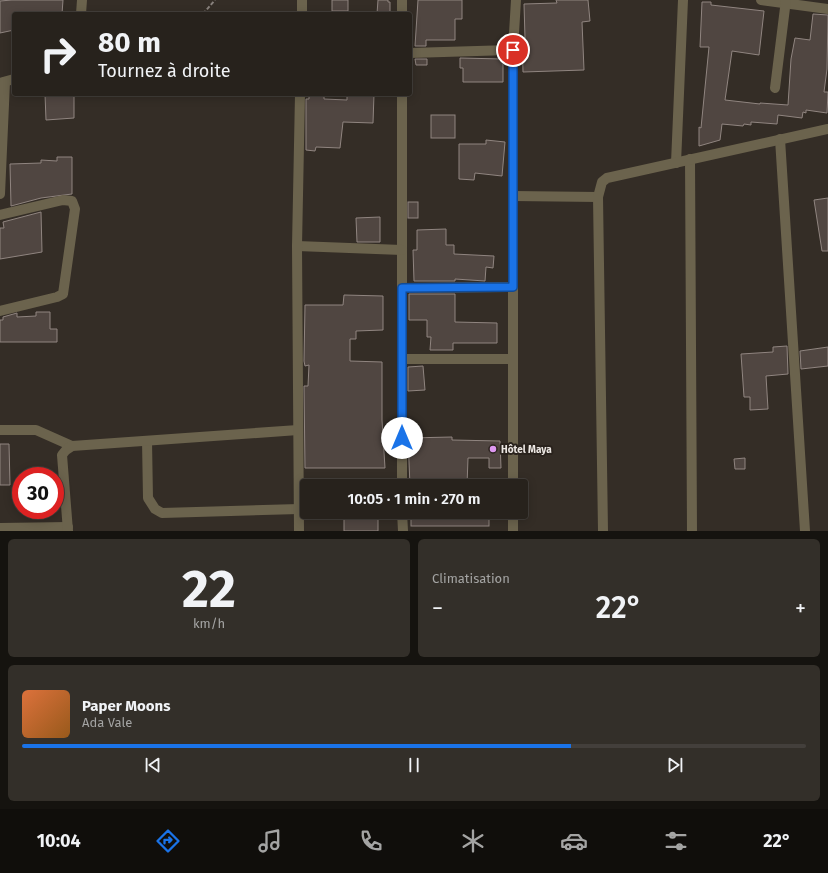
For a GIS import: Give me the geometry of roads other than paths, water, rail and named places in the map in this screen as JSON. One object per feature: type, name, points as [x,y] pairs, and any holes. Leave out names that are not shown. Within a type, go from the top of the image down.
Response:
[{"type":"street","points":[[81,12],[82,0]]},
{"type":"street","points":[[302,0],[302,12]]},
{"type":"street","points":[[402,0],[402,12]]},
{"type":"street","points":[[513,479],[513,50],[516,0]]},
{"type":"street","points":[[676,163],[683,0]]},
{"type":"street","points":[[761,0],[786,2],[828,9]]},
{"type":"street","points":[[775,88],[786,2]]},
{"type":"street","points":[[412,53],[513,50]]},
{"type":"street","points":[[0,194],[6,81]]},
{"type":"street","points":[[299,531],[297,246],[300,96]]},
{"type":"street","points":[[402,96],[402,479]]},
{"type":"street","points":[[603,531],[598,197],[602,182],[607,178],[828,128]]},
{"type":"street","points":[[780,139],[806,531]]},
{"type":"street","points":[[690,159],[692,531]]},
{"type":"street","points":[[513,196],[598,197]]},
{"type":"street","points":[[0,215],[63,200],[72,201],[75,209],[63,294],[57,297],[0,311]]},
{"type":"street","points":[[297,246],[402,250]]},
{"type":"street","points":[[402,288],[513,287]]},
{"type":"street","points":[[402,359],[513,359]]},
{"type":"street","points":[[0,430],[36,430],[72,446],[298,430]]},
{"type":"street","points":[[148,441],[148,498],[155,509],[162,513],[299,509]]},
{"type":"street","points":[[0,528],[68,529],[62,455],[72,446]]},
{"type":"street","points":[[402,519],[402,531]]},
{"type":"street","points":[[513,519],[513,531]]},
{"type":"place","name":"Hôtel Maya","points":[[493,449]]}]
